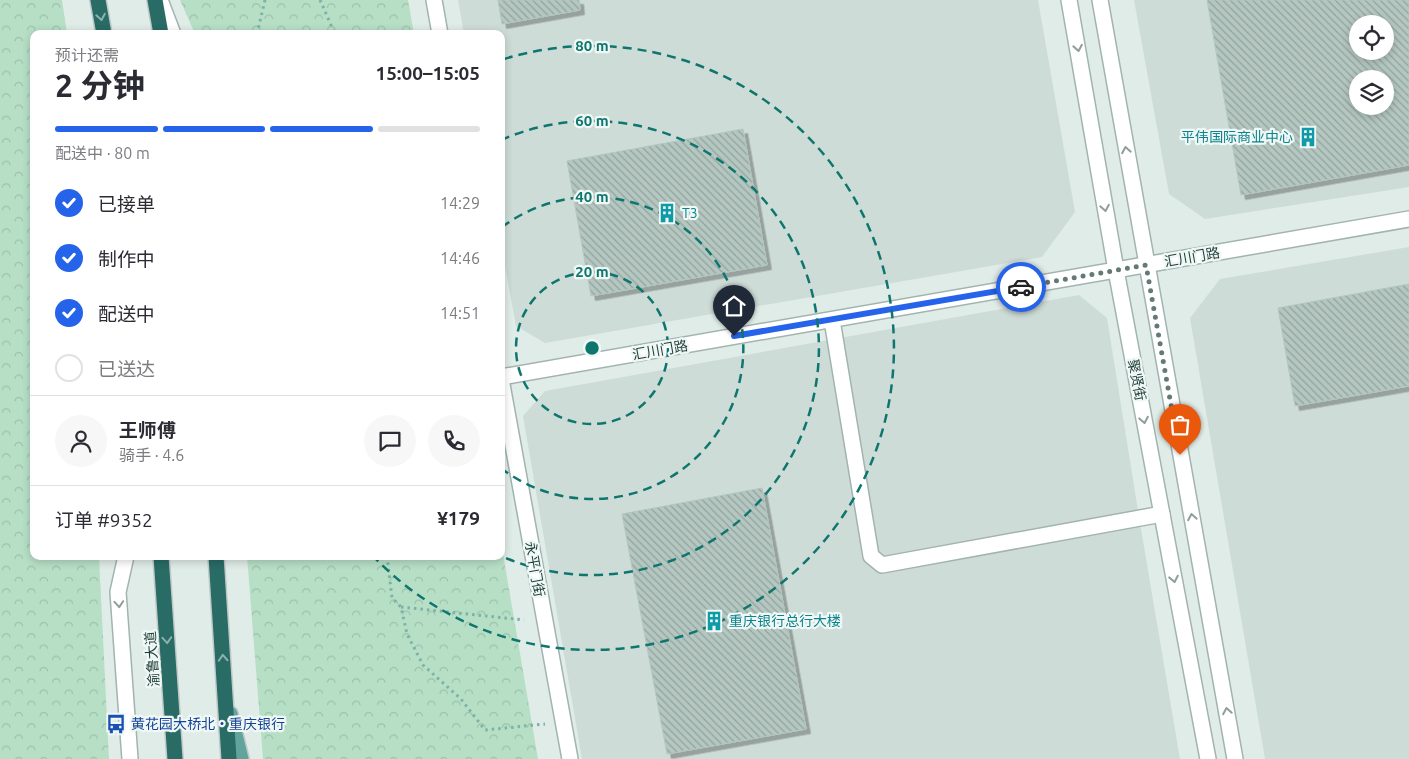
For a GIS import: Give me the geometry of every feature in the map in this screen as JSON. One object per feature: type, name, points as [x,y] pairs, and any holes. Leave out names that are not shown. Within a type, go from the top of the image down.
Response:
[{"type":"highway","points":[[98,0],[103,30]]},
{"type":"highway","points":[[155,0],[160,30]]},
{"type":"highway","name":"渝鲁大道","points":[[161,560],[174,759]]},
{"type":"highway","points":[[216,560],[229,759]]},
{"type":"main road","points":[[225,693],[242,759]]},
{"type":"street","points":[[160,0],[171,30]]},
{"type":"street","points":[[434,0],[439,30]]},
{"type":"street","name":"聚贤街","points":[[1069,0],[1116,270],[1208,759]]},
{"type":"street","points":[[1100,0],[1235,759]]},
{"type":"street","name":"汇川门路","points":[[505,377],[1409,219]]},
{"type":"street","points":[[832,320],[872,556],[882,565],[1162,514]]},
{"type":"street","name":"永平门街","points":[[505,400],[570,759]]},
{"type":"street","points":[[125,560],[118,592],[130,759]]},
{"type":"path","points":[[258,30],[265,0]]},
{"type":"path","points":[[320,0],[333,30]]},
{"type":"path","points":[[387,560],[392,598],[400,607],[407,634],[423,665],[461,699],[485,730],[563,722]]},
{"type":"path","points":[[400,607],[545,622]]},
{"type":"shaded area","points":[[458,0],[1038,0],[1075,212],[1042,257],[545,343],[516,326],[505,267],[505,30],[463,30]]},
{"type":"shaded area","points":[[1134,0],[1409,0],[1409,187],[1205,219],[1169,194]]},
{"type":"shaded area","points":[[1409,247],[1409,759],[1265,759],[1190,318],[1220,279]]},
{"type":"shaded area","points":[[1079,295],[1107,318],[1180,759],[582,759],[523,416],[545,391]]},
{"type":"green space","points":[[0,0],[62,0],[66,30],[30,30],[30,560],[99,560],[109,759],[0,759]]},
{"type":"green space","points":[[180,0],[408,0],[413,30],[193,30]]},
{"type":"green space","points":[[247,560],[504,560],[538,759],[263,759]]},
{"type":"building","points":[[498,0],[579,0],[580,10],[502,24]]},
{"type":"building","name":"平伟国际商业中心","points":[[1207,0],[1409,0],[1409,165],[1241,195]]},
{"type":"building","name":"T3","points":[[743,129],[767,265],[591,296],[567,161]]},
{"type":"building","points":[[1409,284],[1409,386],[1295,406],[1278,308]]},
{"type":"building","name":"重庆银行总行大楼","points":[[762,488],[806,729],[667,754],[622,514]]},
{"type":"way so far","points":[[1021,287],[1146,265],[1180,455]]},
{"type":"place","name":"平伟国际商业中心","points":[[1308,137]]},
{"type":"place","name":"T3","points":[[667,213]]},
{"type":"place","name":"重庆银行总行大楼","points":[[714,621]]},
{"type":"place","name":"黄花园大桥北‧重庆银行","points":[[116,724]]},
{"type":"route","points":[[734,336],[1021,287]]}]
